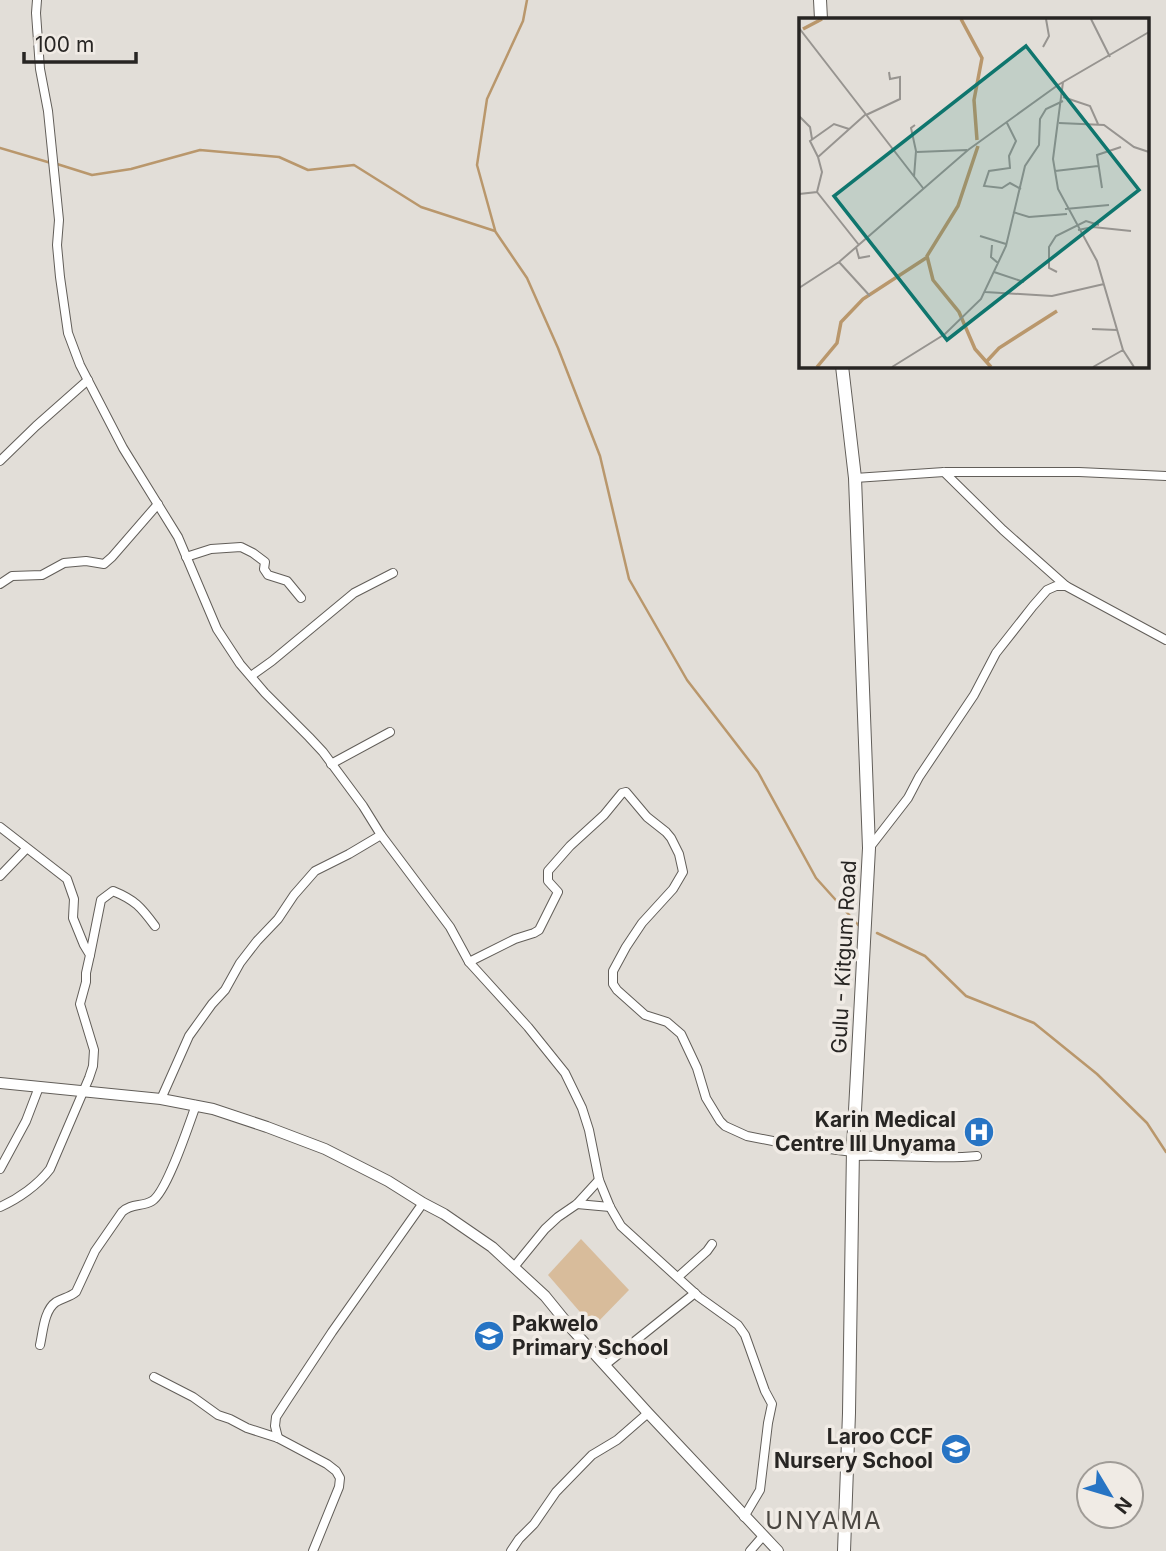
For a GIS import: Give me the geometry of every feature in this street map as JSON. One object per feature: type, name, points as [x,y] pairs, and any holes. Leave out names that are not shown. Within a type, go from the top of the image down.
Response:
[{"type":"main road","points":[[820,0],[821,18]]},
{"type":"main road","name":"Gulu - Kitgum Road","points":[[842,368],[855,478],[869,848],[853,1154],[844,1551]]},
{"type":"street","points":[[37,0],[40,69],[48,111],[60,220],[57,246],[60,277],[68,333],[80,365],[123,448],[178,537],[217,629],[240,664],[331,764],[450,927],[469,962],[528,1027],[565,1073],[582,1108],[599,1180],[621,1226],[640,1246],[745,1335],[772,1404],[760,1490],[744,1517]]},
{"type":"street","points":[[0,461],[36,425],[88,380]]},
{"type":"street","points":[[855,478],[944,472],[1079,472],[1166,476]]},
{"type":"street","points":[[944,472],[1011,538],[1066,586],[1166,639]]},
{"type":"street","points":[[0,584],[12,576],[42,575],[64,563],[86,561],[104,564],[158,504]]},
{"type":"street","points":[[186,557],[211,549],[241,547],[265,562],[264,569],[268,575],[287,581],[301,598]]},
{"type":"street","points":[[251,676],[354,593],[393,573]]},
{"type":"street","points":[[869,848],[908,798],[974,695],[1004,641],[1047,590],[1066,586]]},
{"type":"street","points":[[331,764],[390,732]]},
{"type":"street","points":[[469,962],[539,930],[558,892],[548,881],[548,871],[626,792],[647,817],[671,838],[679,854],[683,872],[673,889],[642,923],[625,947],[613,971],[613,984],[645,1015],[667,1022],[681,1034],[697,1068],[706,1098],[724,1126],[747,1136],[853,1154],[916,1158],[977,1156]]},
{"type":"street","points":[[0,827],[67,879],[74,899],[73,918],[90,955]]},
{"type":"street","points":[[161,1099],[189,1036],[225,990],[240,963],[278,919],[293,895],[315,871],[382,835]]},
{"type":"street","points":[[0,876],[26,849]]},
{"type":"street","points":[[0,1207],[15,1200],[50,1169],[93,1066],[94,1050],[80,1004],[101,900],[113,891],[130,898],[155,926]]},
{"type":"street","points":[[0,1083],[161,1099],[228,1114],[325,1149],[388,1181],[444,1214],[492,1247],[545,1296],[648,1413],[778,1551]]},
{"type":"street","points":[[0,1169],[26,1121],[39,1087]]},
{"type":"street","points":[[40,1345],[48,1311],[56,1302],[76,1292],[95,1251],[122,1212],[127,1207],[152,1201],[161,1191],[178,1155],[196,1105]]},
{"type":"street","points":[[514,1267],[545,1229],[577,1204],[599,1180]]},
{"type":"street","points":[[278,1438],[276,1417],[286,1400],[423,1203]]},
{"type":"street","points":[[577,1204],[610,1207]]},
{"type":"street","points":[[678,1278],[712,1244]]},
{"type":"street","points":[[605,1365],[695,1293]]},
{"type":"street","points":[[154,1377],[194,1396],[218,1415],[278,1438],[336,1471],[340,1478],[339,1487],[313,1551]]},
{"type":"street","points":[[511,1551],[556,1492],[593,1455],[617,1440],[648,1413]]},
{"type":"street","points":[[750,1551],[763,1536]]},
{"type":"shaded area","points":[[581,1239],[629,1290],[593,1327],[548,1275]]},
{"type":"waterway","points":[[495,230],[477,165],[487,99],[523,21],[527,0]]},
{"type":"waterway","points":[[0,148],[51,163]]},
{"type":"waterway","points":[[57,164],[92,175],[131,169],[200,150],[279,157],[308,170],[354,165],[421,207],[495,231],[527,278],[558,348],[600,456],[629,579],[687,680],[758,772],[816,878],[860,927]]},
{"type":"waterway","points":[[877,933],[925,956],[966,996],[1034,1023],[1097,1074],[1147,1123],[1166,1152]]},
{"type":"place","name":"Karin Medical Centre III Unyama","points":[[979,1132]]},
{"type":"place","name":"Pakwelo Primary School","points":[[489,1336]]},
{"type":"place","name":"Laroo CCF Nursery School","points":[[956,1449]]},
{"type":"district","name":"UNYAMA","points":[[824,1521]]}]
